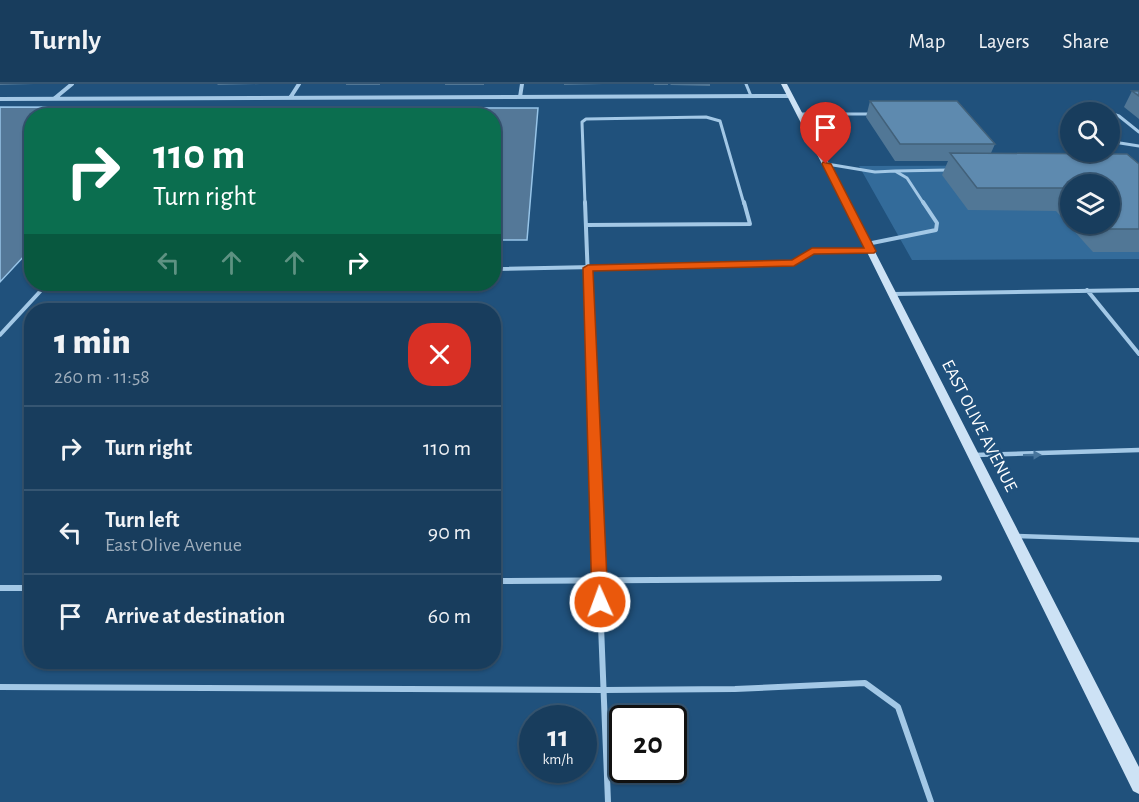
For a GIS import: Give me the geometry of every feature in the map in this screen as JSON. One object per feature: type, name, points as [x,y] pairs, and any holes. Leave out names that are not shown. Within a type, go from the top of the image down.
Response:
[{"type":"main road","name":"EAST OLIVE AVENUE","points":[[784,84],[974,455],[1139,785]]},
{"type":"street","points":[[55,98],[72,84]]},
{"type":"street","points":[[290,98],[299,84]]},
{"type":"street","points":[[520,97],[522,84]]},
{"type":"street","points":[[0,99],[790,96]]},
{"type":"lane","points":[[746,84],[751,96]]},
{"type":"lane","points":[[799,114],[875,114]]},
{"type":"lane","points":[[586,225],[750,224],[720,121],[706,117],[585,119],[582,122],[608,802]]},
{"type":"lane","points":[[1120,117],[1139,132]]},
{"type":"lane","points":[[1120,143],[1139,146]]},
{"type":"lane","points":[[826,164],[875,172],[957,170]]},
{"type":"lane","points":[[501,269],[794,263],[812,251],[869,248],[936,230],[937,223],[907,178],[895,171]]},
{"type":"lane","points":[[1087,290],[1139,354]]},
{"type":"lane","points":[[892,294],[1139,290]]},
{"type":"lane","points":[[29,303],[41,291]]},
{"type":"lane","points":[[0,335],[24,309]]},
{"type":"lane","points":[[974,455],[1139,450]]},
{"type":"lane","points":[[1015,536],[1139,540]]},
{"type":"lane","points":[[501,581],[939,578]]},
{"type":"lane","points":[[0,588],[24,588]]},
{"type":"lane","points":[[0,687],[604,690],[735,689],[866,683],[898,707],[931,802]]},
{"type":"shaded area","points":[[0,107],[538,108],[527,240],[501,240],[501,108],[24,108],[24,256],[0,282]]},
{"type":"shaded area","points":[[1121,165],[1139,182],[1139,259],[912,260],[859,166]]},
{"type":"building","points":[[870,101],[957,101],[995,144],[900,144]]},
{"type":"building","points":[[950,153],[1060,154],[1060,162],[1120,162],[1120,154],[1127,154],[1139,164],[1139,229],[1120,229],[1120,174],[1060,174],[1060,188],[977,188]]},
{"type":"route","points":[[600,602],[588,268],[794,263],[812,251],[871,251],[826,164]]}]
